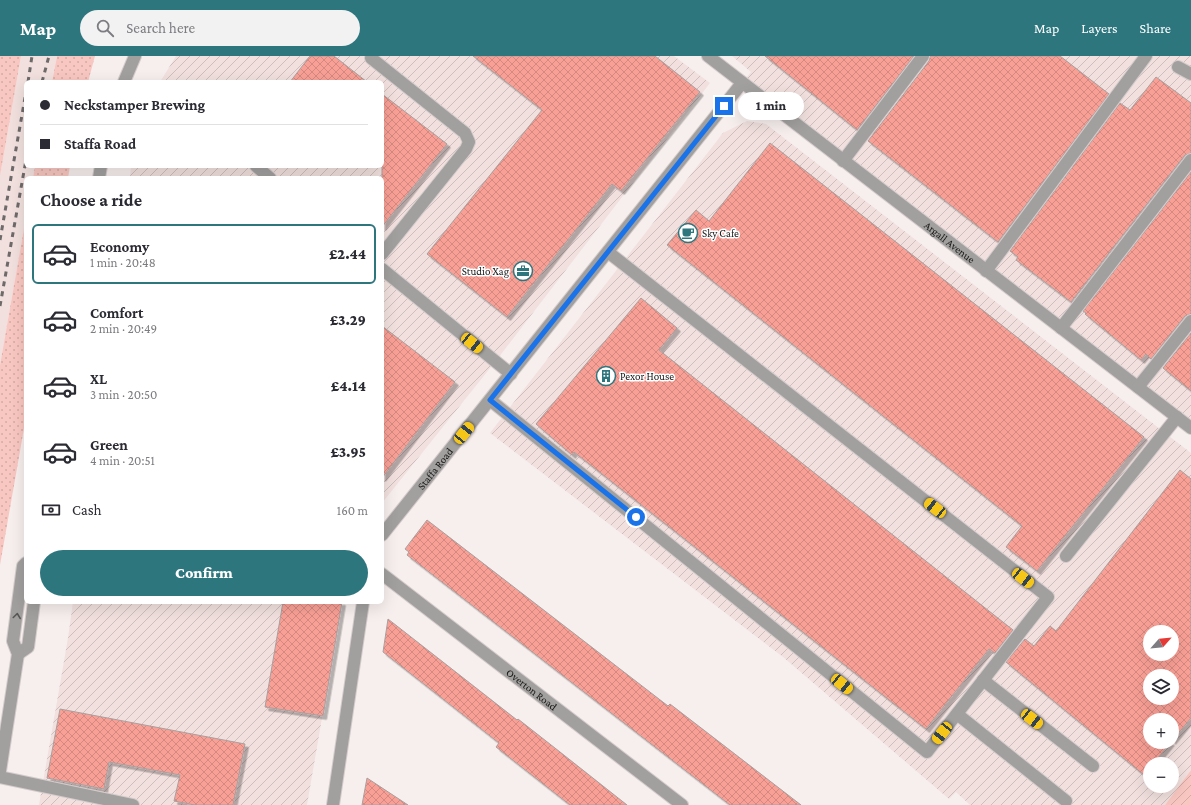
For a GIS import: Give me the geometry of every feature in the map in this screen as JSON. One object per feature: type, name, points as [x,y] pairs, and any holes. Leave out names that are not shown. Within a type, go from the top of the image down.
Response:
[{"type":"street","points":[[125,80],[135,56]]},
{"type":"street","name":"Argall Avenue","points":[[708,56],[742,84],[1191,428]]},
{"type":"street","points":[[843,161],[923,56]]},
{"type":"street","points":[[986,271],[1146,56]]},
{"type":"street","points":[[371,58],[465,134],[469,142],[466,149],[384,252]]},
{"type":"street","points":[[1178,67],[1191,74]]},
{"type":"street","name":"Staffa Road","points":[[384,532],[742,84]]},
{"type":"street","points":[[1061,328],[1191,160]]},
{"type":"street","points":[[258,168],[268,176]]},
{"type":"street","points":[[490,400],[927,752],[1048,597],[608,252]]},
{"type":"street","points":[[384,271],[510,374]]},
{"type":"street","points":[[1138,387],[1191,321]]},
{"type":"street","points":[[1066,556],[1177,417]]},
{"type":"street","points":[[0,771],[18,654],[13,641],[24,565]]},
{"type":"street","name":"Overton Road","points":[[384,576],[682,805]]},
{"type":"street","points":[[18,654],[28,647],[34,604]]},
{"type":"street","points":[[333,805],[363,604]]},
{"type":"street","points":[[983,680],[1093,766]]},
{"type":"street","points":[[957,714],[1066,801]]},
{"type":"street","points":[[0,777],[134,805]]},
{"type":"shaded area","points":[[0,56],[21,56],[0,176]]},
{"type":"shaded area","points":[[21,56],[57,56],[52,80],[24,80],[24,168],[35,168],[33,176],[24,176],[24,228],[0,365],[0,176]]},
{"type":"shaded area","points":[[57,56],[95,56],[89,80],[52,80]]},
{"type":"shaded area","points":[[176,56],[674,56],[710,83],[495,362],[384,501],[384,176],[130,176],[131,168],[384,168],[384,80],[161,80]]},
{"type":"shaded area","points":[[732,56],[1191,56],[1191,428],[742,83],[751,72]]},
{"type":"shaded area","points":[[747,121],[766,124],[1191,453],[1191,770],[1179,786],[1179,757],[1143,757],[1143,793],[1174,793],[1165,805],[970,805],[956,792],[949,799],[783,657],[490,433],[723,133]]},
{"type":"shaded area","points":[[35,168],[70,168],[68,176],[33,176]]},
{"type":"shaded area","points":[[24,228],[24,428],[0,565],[0,365]]},
{"type":"shaded area","points":[[73,604],[342,604],[307,805],[39,805]]},
{"type":"shaded area","points":[[1191,770],[1191,805],[1165,805],[1174,793],[1179,793],[1179,786]]},
{"type":"building","points":[[310,56],[334,56],[364,80],[292,80]]},
{"type":"building","points":[[473,56],[655,56],[700,92],[621,191],[612,184],[507,317],[427,254],[542,110]]},
{"type":"building","points":[[765,56],[914,56],[857,130]]},
{"type":"building","points":[[930,56],[1060,56],[1109,94],[998,242],[868,141],[929,61]]},
{"type":"building","points":[[1156,77],[1191,103],[1191,153],[1185,155],[1071,302],[1016,260],[1018,257],[1010,251],[1120,103],[1130,110]]},
{"type":"building","points":[[384,96],[447,144],[384,224],[384,176],[382,176],[382,168],[384,168]]},
{"type":"building","points":[[770,143],[1144,437],[1037,571],[1006,547],[1022,526],[667,245],[696,210],[709,221]]},
{"type":"building","points":[[1191,172],[1191,314],[1185,316],[1151,359],[1146,354],[1141,360],[1083,311]]},
{"type":"building","points":[[641,298],[677,328],[659,350],[1013,630],[995,653],[989,649],[926,729],[574,452],[572,455],[536,424]]},
{"type":"building","points":[[384,328],[455,382],[384,475]]},
{"type":"building","points":[[1191,333],[1191,391],[1163,368]]},
{"type":"building","points":[[1180,470],[1191,479],[1191,718],[1179,733],[1179,713],[1143,713],[1143,749],[1165,749],[1159,757],[1143,757],[1143,774],[1006,662],[1025,639],[1034,646],[1050,626],[1056,631]]},
{"type":"building","points":[[427,520],[668,706],[670,704],[801,805],[730,805],[407,555],[409,552],[405,549]]},
{"type":"building","points":[[283,604],[342,604],[323,716],[265,707]]},
{"type":"building","points":[[388,619],[627,805],[570,805],[496,747],[499,743],[383,652]]},
{"type":"building","points":[[60,709],[245,744],[233,805],[195,805],[174,801],[180,775],[109,762],[104,789],[47,778]]},
{"type":"building","points":[[367,778],[408,805],[362,805]]},
{"type":"railway","points":[[28,80],[32,56]]},
{"type":"railway","points":[[43,80],[49,56]]},
{"type":"railway","points":[[0,240],[24,103]]},
{"type":"railway","points":[[0,306],[25,168]]},
{"type":"place","name":"Sky Cafe","points":[[688,233]]},
{"type":"place","name":"Studio Xag","points":[[523,271]]},
{"type":"place","name":"Pexor House","points":[[606,376]]},
{"type":"route","points":[[636,517],[490,400],[724,106]]}]
